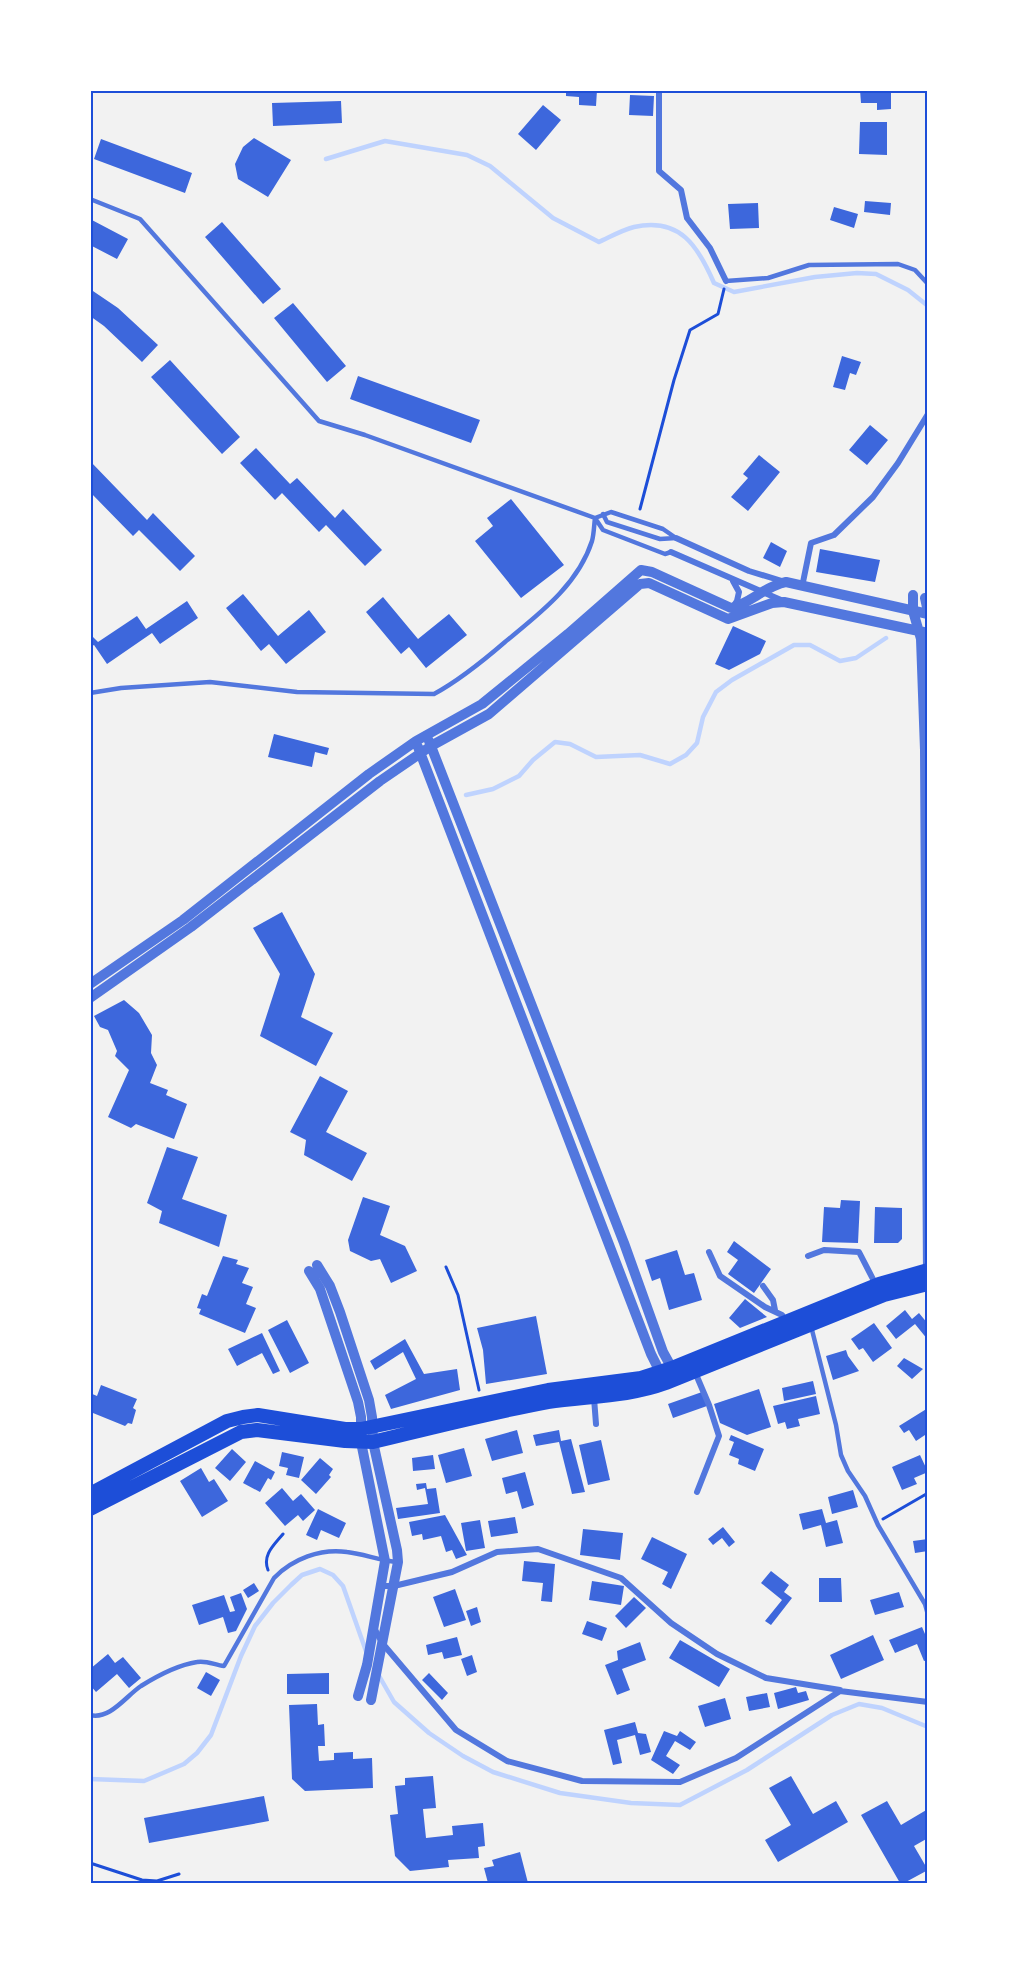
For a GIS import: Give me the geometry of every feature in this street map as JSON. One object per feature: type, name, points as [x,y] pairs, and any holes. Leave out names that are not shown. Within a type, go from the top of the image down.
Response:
[{"type":"main road","points":[[90,1494],[227,1421],[243,1417],[258,1415],[345,1429],[367,1435],[482,1404],[548,1390],[695,1371],[808,1320],[877,1285],[928,1270]]},
{"type":"main road","points":[[90,1509],[241,1432],[257,1430],[367,1435],[550,1402],[640,1391],[669,1375],[786,1323],[808,1320],[884,1295],[928,1284]]},
{"type":"street","points":[[659,90],[659,171],[681,190],[687,218],[710,248],[726,281]]},
{"type":"street","points":[[802,587],[811,543],[834,535],[873,497],[898,463],[928,414]]},
{"type":"street","points":[[676,538],[749,571],[802,587],[928,613],[925,598]]},
{"type":"street","points":[[671,552],[788,602],[924,632]]},
{"type":"street","points":[[90,984],[183,920],[369,774],[416,741],[483,704],[641,570],[652,572],[728,607],[745,603],[761,592],[786,582]]},
{"type":"street","points":[[728,607],[735,604],[739,592],[731,579]]},
{"type":"street","points":[[90,998],[191,927],[380,781],[431,746],[489,714],[640,584],[650,583],[728,620],[772,603],[788,602]]},
{"type":"street","points":[[913,595],[913,611],[924,632]]},
{"type":"street","points":[[924,632],[921,639],[925,750],[928,1284]]},
{"type":"street","points":[[427,735],[624,1243],[669,1375]]},
{"type":"street","points":[[416,741],[651,1356],[669,1375]]},
{"type":"street","points":[[808,1256],[824,1250],[859,1252],[877,1285]]},
{"type":"street","points":[[709,1252],[720,1276],[765,1307],[775,1310],[782,1315],[786,1323]]},
{"type":"street","points":[[313,1268],[330,1286],[369,1400],[367,1435],[386,1561],[367,1665],[358,1696]]},
{"type":"street","points":[[763,1286],[773,1300],[775,1310]]},
{"type":"street","points":[[695,1371],[710,1405],[719,1436],[697,1492]]},
{"type":"street","points":[[594,1398],[596,1424]]},
{"type":"street","points":[[367,1435],[397,1550],[398,1562],[371,1700]]},
{"type":"street","points":[[381,1586],[394,1586],[452,1572],[497,1552],[538,1549],[621,1578],[671,1623],[717,1654],[766,1678],[928,1702]]},
{"type":"street","points":[[373,1628],[382,1644],[456,1730],[507,1761],[582,1781],[680,1782],[736,1758],[840,1690]]},
{"type":"lane","points":[[90,199],[140,219],[319,421],[365,435],[596,518],[603,530],[665,554],[671,552]]},
{"type":"lane","points":[[726,281],[768,278],[809,265],[898,264],[915,270],[928,284]]},
{"type":"lane","points":[[90,693],[121,688],[210,682],[297,692],[434,694],[450,685],[486,657],[552,602],[570,581],[585,557],[592,540],[596,518],[611,512],[663,529],[676,538]]},
{"type":"lane","points":[[603,514],[607,522],[660,539],[676,538]]},
{"type":"lane","points":[[808,1320],[836,1425],[841,1455],[877,1522],[926,1604],[928,1615]]},
{"type":"lane","points":[[90,1715],[98,1716],[106,1713],[141,1686],[180,1666],[204,1661],[224,1666],[274,1578],[284,1567],[327,1552],[347,1552],[398,1562]]},
{"type":"path","points":[[640,509],[674,380],[690,330],[718,314],[726,281]]},
{"type":"path","points":[[446,1267],[458,1295],[482,1404]]},
{"type":"path","points":[[877,1522],[928,1493]]},
{"type":"path","points":[[274,1578],[269,1574],[266,1565],[267,1557],[270,1549],[283,1534]]},
{"type":"path","points":[[90,1863],[147,1883]]},
{"type":"path","points":[[142,1881],[157,1881],[179,1874]]},
{"type":"building","points":[[566,90],[597,90],[596,106],[579,105],[579,97],[566,96]]},
{"type":"building","points":[[860,90],[891,90],[891,109],[877,110],[877,103],[861,103]]},
{"type":"building","points":[[630,95],[654,96],[653,116],[629,115]]},
{"type":"building","points":[[341,101],[342,123],[273,126],[272,103]]},
{"type":"building","points":[[543,105],[561,120],[536,150],[518,134]]},
{"type":"building","points":[[860,122],[887,122],[887,155],[859,154]]},
{"type":"building","points":[[254,138],[291,160],[268,197],[238,179],[235,164],[243,147]]},
{"type":"building","points":[[101,139],[192,173],[185,193],[94,159]]},
{"type":"building","points":[[865,201],[891,203],[890,215],[864,212]]},
{"type":"building","points":[[758,203],[759,228],[730,229],[728,204]]},
{"type":"building","points":[[834,207],[858,214],[854,228],[830,220]]},
{"type":"building","points":[[90,219],[128,239],[117,259],[90,245]]},
{"type":"building","points":[[222,222],[281,289],[263,304],[205,237]]},
{"type":"building","points":[[90,289],[118,308],[158,345],[142,362],[90,316]]},
{"type":"building","points":[[293,303],[346,366],[327,382],[274,318]]},
{"type":"building","points":[[842,356],[861,362],[856,375],[850,373],[845,390],[833,387]]},
{"type":"building","points":[[170,360],[240,437],[222,454],[151,377]]},
{"type":"building","points":[[358,376],[480,420],[471,443],[350,399]]},
{"type":"building","points":[[870,425],[888,440],[867,465],[849,450]]},
{"type":"building","points":[[256,448],[290,484],[297,478],[335,518],[343,509],[382,550],[365,566],[326,525],[319,532],[282,493],[275,500],[240,463]]},
{"type":"building","points":[[759,455],[780,472],[748,511],[731,497],[748,478],[743,474]]},
{"type":"building","points":[[90,461],[147,520],[153,513],[195,556],[180,571],[139,530],[133,536],[90,492]]},
{"type":"building","points":[[511,499],[564,565],[521,598],[475,541],[493,526],[487,518]]},
{"type":"building","points":[[771,542],[787,551],[780,567],[763,558]]},
{"type":"building","points":[[820,549],[880,560],[875,582],[816,572]]},
{"type":"building","points":[[243,594],[278,636],[309,610],[326,632],[286,664],[269,644],[261,651],[226,608]]},
{"type":"building","points":[[383,597],[418,639],[449,614],[467,635],[426,668],[409,647],[401,654],[366,612]]},
{"type":"building","points":[[187,601],[198,618],[160,644],[152,633],[107,664],[94,645],[90,647],[90,634],[98,642],[137,616],[146,629]]},
{"type":"building","points":[[733,626],[766,641],[760,654],[729,670],[715,664]]},
{"type":"building","points":[[274,734],[329,748],[327,755],[315,752],[312,767],[268,757]]},
{"type":"building","points":[[282,912],[315,974],[301,1017],[333,1033],[316,1066],[260,1036],[280,974],[253,928]]},
{"type":"building","points":[[124,1000],[139,1013],[152,1035],[151,1053],[157,1065],[150,1083],[168,1090],[166,1095],[187,1104],[174,1139],[136,1124],[131,1128],[108,1117],[129,1070],[115,1056],[117,1051],[108,1030],[100,1027],[94,1016]]},
{"type":"building","points":[[320,1076],[348,1091],[326,1132],[367,1153],[352,1181],[304,1155],[306,1140],[290,1132]]},
{"type":"building","points":[[167,1147],[198,1157],[182,1199],[227,1215],[219,1247],[159,1223],[162,1211],[147,1203]]},
{"type":"building","points":[[363,1197],[390,1206],[380,1235],[405,1246],[417,1271],[391,1283],[380,1259],[371,1261],[350,1251],[348,1240]]},
{"type":"building","points":[[841,1200],[860,1201],[858,1243],[822,1242],[824,1207],[840,1208]]},
{"type":"building","points":[[875,1207],[902,1208],[902,1239],[898,1243],[874,1243]]},
{"type":"building","points":[[734,1241],[771,1269],[754,1293],[728,1274],[738,1260],[727,1252]]},
{"type":"building","points":[[677,1250],[685,1275],[694,1273],[702,1300],[669,1310],[660,1278],[652,1281],[645,1260]]},
{"type":"building","points":[[223,1256],[238,1260],[236,1264],[249,1268],[242,1283],[253,1287],[246,1304],[256,1308],[245,1333],[199,1314],[201,1309],[197,1308],[202,1294],[207,1296]]},
{"type":"building","points":[[745,1299],[767,1317],[740,1328],[729,1318]]},
{"type":"building","points":[[905,1310],[912,1319],[919,1313],[928,1324],[928,1340],[915,1324],[896,1339],[886,1326]]},
{"type":"building","points":[[536,1316],[547,1374],[486,1384],[483,1350],[477,1328]]},
{"type":"building","points":[[287,1320],[309,1363],[290,1373],[268,1330]]},
{"type":"building","points":[[874,1323],[892,1348],[873,1362],[863,1348],[859,1350],[851,1339]]},
{"type":"building","points":[[262,1333],[280,1371],[273,1374],[262,1353],[237,1366],[228,1349]]},
{"type":"building","points":[[405,1339],[424,1374],[457,1369],[460,1390],[391,1409],[385,1395],[416,1379],[403,1352],[375,1370],[370,1361]]},
{"type":"building","points":[[846,1350],[859,1371],[833,1380],[826,1356]]},
{"type":"building","points":[[904,1358],[923,1369],[912,1379],[897,1366]]},
{"type":"building","points":[[813,1381],[816,1394],[784,1401],[782,1388]]},
{"type":"building","points":[[101,1385],[137,1399],[133,1408],[136,1410],[132,1424],[128,1423],[125,1426],[93,1413],[90,1418],[90,1393],[97,1396]]},
{"type":"building","points":[[759,1389],[771,1427],[747,1435],[720,1423],[714,1404]]},
{"type":"building","points":[[702,1392],[707,1406],[673,1418],[668,1404]]},
{"type":"building","points":[[816,1396],[820,1414],[798,1419],[800,1426],[787,1429],[785,1422],[778,1424],[773,1406]]},
{"type":"building","points":[[928,1408],[928,1433],[916,1441],[909,1430],[904,1433],[899,1426]]},
{"type":"building","points":[[517,1430],[523,1453],[492,1461],[485,1439]]},
{"type":"building","points":[[559,1430],[561,1441],[571,1439],[585,1492],[572,1494],[559,1442],[536,1446],[533,1435]]},
{"type":"building","points":[[731,1435],[764,1449],[755,1471],[738,1464],[739,1459],[729,1455],[734,1442],[729,1440]]},
{"type":"building","points":[[601,1440],[610,1480],[588,1485],[579,1445]]},
{"type":"building","points":[[464,1448],[472,1476],[446,1483],[438,1455]]},
{"type":"building","points":[[232,1449],[246,1462],[230,1481],[215,1468]]},
{"type":"building","points":[[282,1452],[304,1457],[299,1478],[286,1475],[288,1468],[279,1466]]},
{"type":"building","points":[[433,1455],[435,1469],[413,1471],[412,1458]]},
{"type":"building","points":[[920,1455],[928,1472],[914,1478],[917,1484],[902,1490],[892,1467]]},
{"type":"building","points":[[320,1458],[333,1469],[329,1475],[331,1477],[316,1494],[301,1480]]},
{"type":"building","points":[[255,1461],[275,1472],[271,1480],[268,1478],[260,1492],[243,1483]]},
{"type":"building","points":[[201,1468],[209,1482],[214,1479],[228,1501],[202,1517],[180,1481]]},
{"type":"building","points":[[525,1472],[534,1505],[522,1509],[517,1491],[506,1494],[502,1478]]},
{"type":"building","points":[[426,1483],[427,1489],[436,1488],[440,1513],[398,1519],[396,1508],[428,1504],[425,1488],[417,1490],[416,1484]]},
{"type":"building","points":[[282,1488],[293,1501],[301,1494],[315,1510],[303,1521],[298,1515],[285,1526],[265,1503]]},
{"type":"building","points":[[853,1490],[858,1507],[832,1514],[828,1497]]},
{"type":"building","points":[[318,1509],[346,1523],[339,1538],[321,1530],[317,1540],[306,1535]]},
{"type":"building","points":[[822,1509],[826,1523],[837,1520],[843,1543],[826,1547],[821,1525],[803,1530],[799,1514]]},
{"type":"building","points":[[445,1515],[467,1555],[456,1559],[452,1550],[446,1552],[441,1536],[423,1540],[422,1534],[412,1536],[409,1522]]},
{"type":"building","points":[[515,1517],[518,1533],[491,1537],[488,1521]]},
{"type":"building","points":[[480,1520],[485,1548],[466,1551],[461,1523]]},
{"type":"building","points":[[723,1527],[735,1542],[729,1547],[722,1538],[713,1545],[708,1539]]},
{"type":"building","points":[[583,1529],[623,1533],[620,1560],[580,1555]]},
{"type":"building","points":[[652,1537],[687,1554],[671,1589],[662,1584],[668,1572],[641,1559]]},
{"type":"building","points":[[928,1539],[928,1551],[915,1553],[913,1541]]},
{"type":"building","points":[[524,1561],[555,1564],[552,1602],[541,1601],[543,1583],[522,1581]]},
{"type":"building","points":[[771,1571],[789,1585],[784,1592],[792,1598],[771,1625],[765,1621],[782,1600],[761,1583]]},
{"type":"building","points":[[819,1578],[841,1578],[842,1602],[819,1602]]},
{"type":"building","points":[[592,1581],[624,1586],[621,1605],[589,1600]]},
{"type":"building","points":[[254,1583],[259,1591],[248,1598],[243,1590]]},
{"type":"building","points":[[455,1589],[466,1620],[444,1627],[433,1597]]},
{"type":"building","points":[[899,1592],[904,1607],[875,1615],[870,1600]]},
{"type":"building","points":[[241,1593],[247,1609],[236,1631],[228,1633],[223,1617],[199,1625],[192,1605],[224,1595],[230,1612],[235,1611],[230,1597]]},
{"type":"building","points":[[634,1597],[646,1608],[626,1628],[615,1616]]},
{"type":"building","points":[[477,1607],[481,1622],[471,1626],[466,1611]]},
{"type":"building","points":[[587,1621],[607,1628],[602,1641],[582,1634]]},
{"type":"building","points":[[922,1627],[928,1641],[928,1660],[924,1661],[917,1644],[895,1653],[889,1640]]},
{"type":"building","points":[[873,1635],[884,1660],[841,1679],[830,1655]]},
{"type":"building","points":[[457,1637],[462,1655],[444,1659],[442,1652],[428,1655],[426,1645]]},
{"type":"building","points":[[680,1640],[730,1669],[719,1687],[669,1658]]},
{"type":"building","points":[[640,1642],[646,1660],[622,1669],[630,1690],[617,1695],[605,1665],[618,1660],[617,1651]]},
{"type":"building","points":[[108,1654],[115,1663],[123,1657],[141,1678],[129,1688],[117,1674],[96,1692],[90,1685],[90,1669]]},
{"type":"building","points":[[472,1655],[477,1672],[467,1676],[461,1659]]},
{"type":"building","points":[[206,1672],[220,1680],[211,1696],[197,1688]]},
{"type":"building","points":[[329,1673],[329,1694],[287,1694],[287,1674]]},
{"type":"building","points":[[429,1673],[448,1693],[442,1700],[422,1680]]},
{"type":"building","points":[[796,1687],[798,1693],[806,1691],[809,1700],[778,1709],[774,1693]]},
{"type":"building","points":[[767,1693],[770,1707],[749,1711],[746,1697]]},
{"type":"building","points":[[725,1698],[731,1719],[705,1727],[698,1706]]},
{"type":"building","points":[[317,1704],[318,1725],[324,1724],[325,1746],[318,1746],[319,1761],[334,1760],[334,1753],[353,1752],[353,1759],[372,1758],[373,1788],[305,1791],[292,1779],[289,1705]]},
{"type":"building","points":[[635,1722],[638,1733],[646,1734],[651,1752],[640,1755],[635,1735],[617,1740],[622,1763],[613,1765],[604,1730]]},
{"type":"building","points":[[664,1731],[677,1736],[680,1731],[696,1742],[690,1750],[675,1741],[666,1756],[680,1765],[673,1774],[651,1760]]},
{"type":"building","points":[[433,1776],[436,1808],[423,1809],[426,1838],[453,1835],[452,1826],[483,1823],[485,1846],[478,1847],[479,1858],[448,1860],[449,1867],[410,1871],[395,1856],[390,1815],[398,1814],[395,1786],[405,1785],[405,1778]]},
{"type":"building","points":[[791,1776],[813,1814],[836,1801],[848,1822],[778,1862],[765,1840],[791,1825],[769,1788]]},
{"type":"building","points":[[264,1796],[269,1821],[149,1843],[144,1818]]},
{"type":"building","points":[[887,1801],[901,1825],[928,1809],[928,1838],[914,1846],[928,1870],[904,1883],[900,1883],[861,1815]]},
{"type":"building","points":[[520,1852],[528,1883],[488,1883],[484,1868],[494,1866],[492,1860]]},
{"type":"waterway","points":[[326,159],[385,141],[467,155],[490,166],[553,218],[599,242],[634,227],[664,226],[675,231],[694,246],[714,283],[734,292],[815,277],[857,273],[876,274],[908,290],[928,306]]},
{"type":"waterway","points":[[466,795],[493,789],[519,776],[533,760],[555,742],[570,744],[596,757],[640,755],[670,764],[686,755],[697,743],[703,717],[716,692],[732,680],[794,645],[810,645],[840,661],[856,658],[886,638]]},
{"type":"waterway","points":[[90,1779],[144,1781],[184,1764],[197,1753],[211,1735],[255,1626],[273,1603],[302,1575],[320,1569],[333,1575],[343,1586],[367,1654]]},
{"type":"waterway","points":[[378,1674],[394,1702],[429,1733],[463,1756],[493,1772],[560,1793],[631,1803],[680,1805],[747,1770],[832,1715],[859,1704],[882,1708],[928,1727]]}]
